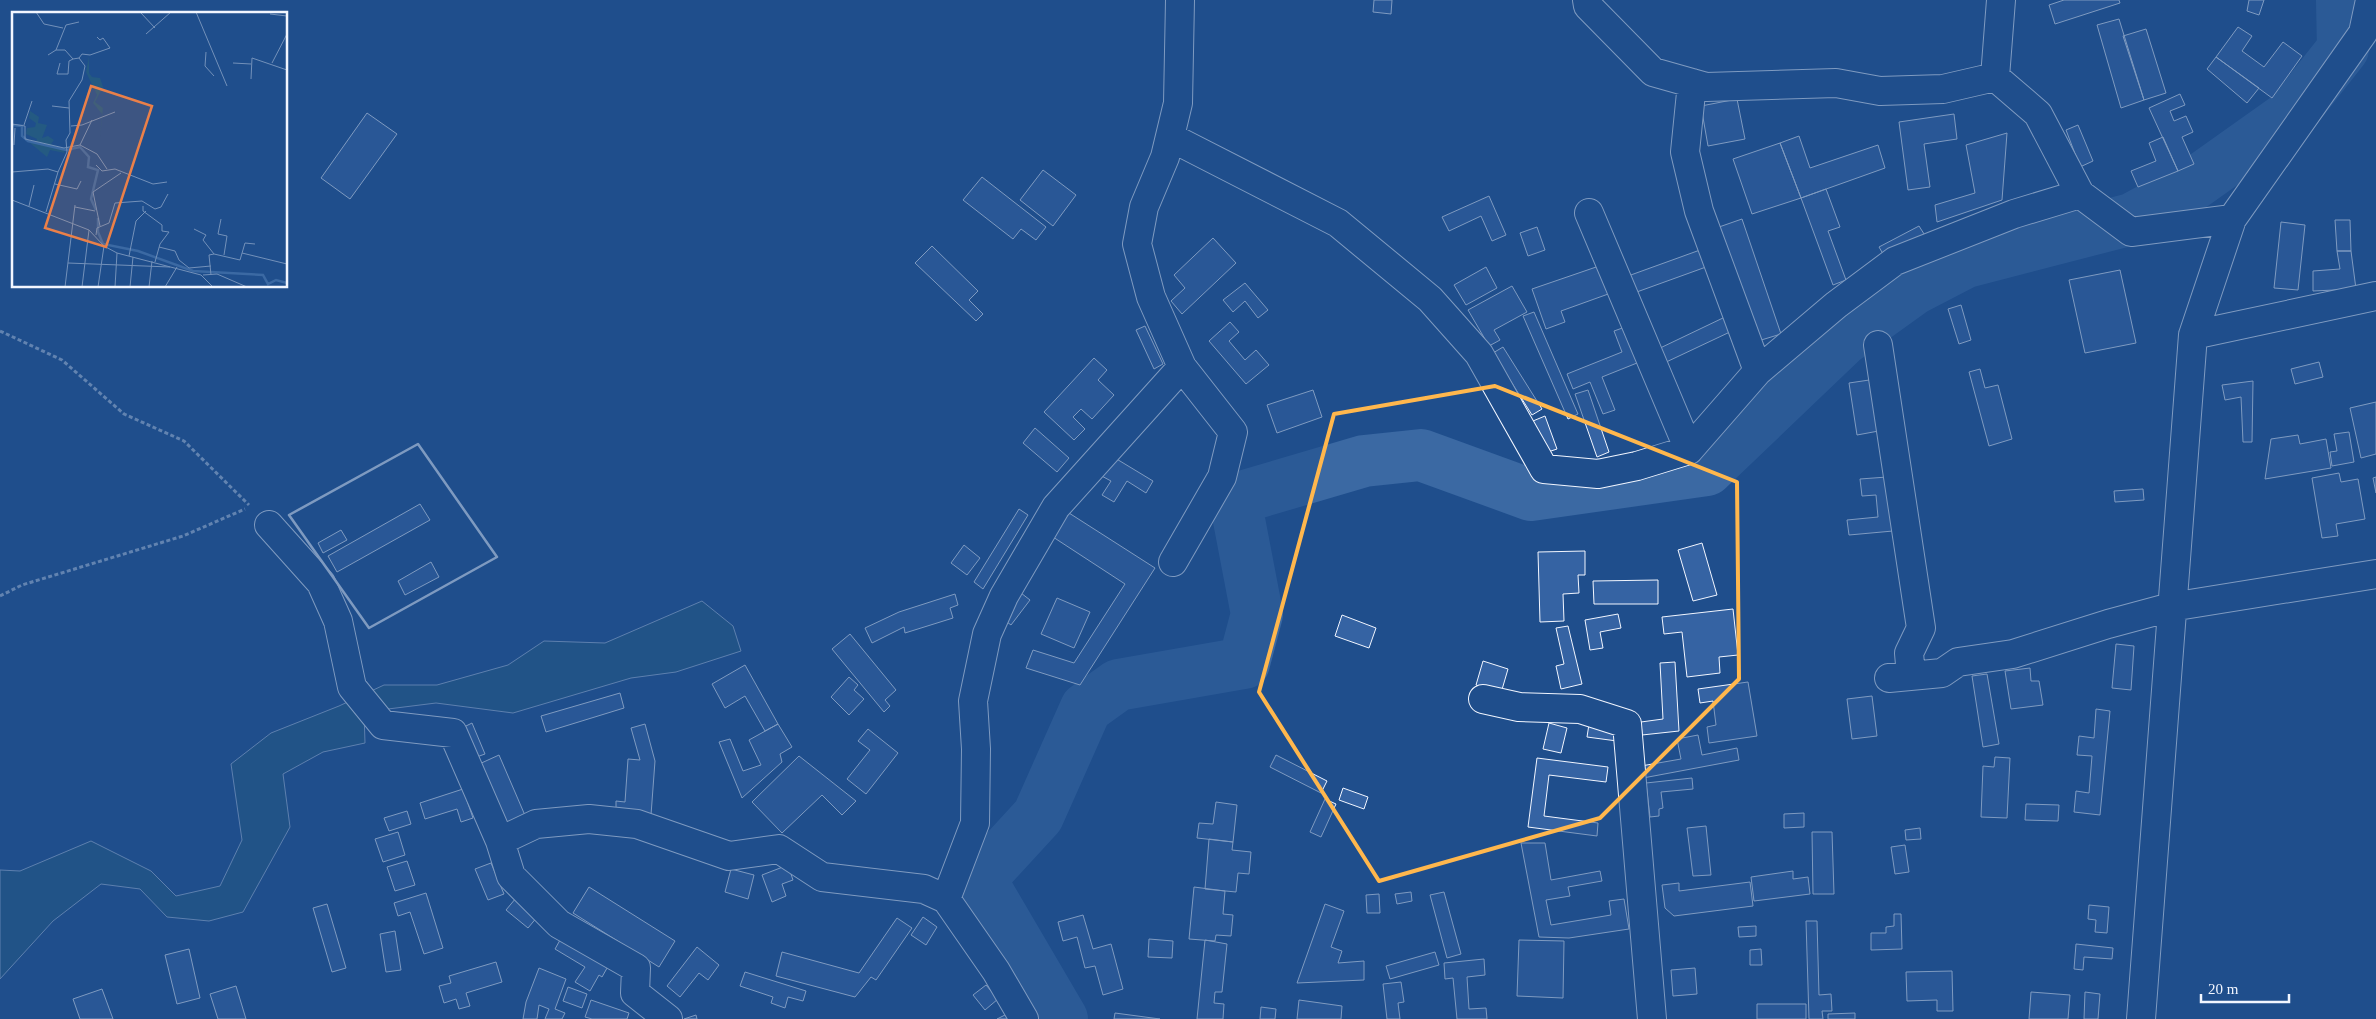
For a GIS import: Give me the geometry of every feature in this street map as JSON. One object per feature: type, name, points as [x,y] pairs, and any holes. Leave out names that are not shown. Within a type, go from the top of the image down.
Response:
[{"type":"street","points":[[1174,562],[1222,477],[1233,432],[1182,368],[1151,297],[1137,244],[1144,207],[1165,157],[1178,103],[1180,0]]},
{"type":"street","points":[[1587,0],[1588,6],[1653,72],[1706,87],[1836,83],[1880,91],[1943,89],[1995,77]]},
{"type":"street","points":[[1995,77],[2001,0]]},
{"type":"street","points":[[2141,1019],[2193,335],[2232,219],[2370,32],[2370,0]]},
{"type":"street","points":[[1995,77],[2038,114],[2080,194],[2131,232],[2232,219]]},
{"type":"street","points":[[1692,83],[1685,152],[1700,211],[1758,371]]},
{"type":"street","points":[[1170,137],[1338,224],[1430,299],[1479,354],[1544,469],[1598,474],[1637,466],[1689,450],[1758,371],[1836,305],[1895,261],[2014,214],[2080,194]]},
{"type":"street","points":[[1589,213],[1689,450]]},
{"type":"street","points":[[2193,335],[2376,296]]},
{"type":"street","points":[[1878,345],[1921,628],[1900,677],[1942,673],[1958,662],[2013,654],[2108,624],[2171,607],[2376,574]]},
{"type":"street","points":[[946,899],[975,823],[976,749],[973,701],[988,634],[1004,596],[1056,507],[1182,368]]},
{"type":"street","points":[[269,525],[321,583],[338,621],[352,687],[383,725],[453,733],[500,841],[510,876],[560,924],[636,968],[635,993],[668,1019]]},
{"type":"street","points":[[1483,699],[1519,707],[1580,709],[1627,724],[1652,1019]]},
{"type":"street","points":[[500,841],[536,824],[590,819],[637,824],[729,856],[779,849],[822,878],[924,889],[946,899],[996,971],[1024,1019]]},
{"type":"path","points":[[0,331],[62,360],[124,414],[184,441],[250,507],[183,536],[22,585],[0,596]]},
{"type":"highlighted area","points":[[1495,386],[1737,482],[1739,679],[1600,818],[1379,881],[1259,692],[1334,414]]},
{"type":"shaded area","points":[[702,601],[733,626],[741,651],[676,672],[631,678],[513,713],[436,703],[364,712],[365,743],[323,752],[283,774],[290,827],[243,912],[209,921],[167,917],[140,889],[101,884],[53,921],[0,979],[0,870],[20,871],[91,841],[151,871],[176,896],[220,886],[242,840],[231,764],[271,733],[339,706],[384,685],[437,685],[508,665],[544,641],[605,643]]},
{"type":"building","points":[[1374,0],[1392,0],[1391,14],[1373,12]]},
{"type":"building","points":[[2064,0],[2119,0],[2120,3],[2055,24],[2049,5]]},
{"type":"building","points":[[2249,0],[2264,0],[2259,15],[2247,11]]},
{"type":"building","points":[[2119,19],[2144,100],[2121,108],[2097,25]]},
{"type":"building","points":[[2238,27],[2252,36],[2242,51],[2264,67],[2283,42],[2302,56],[2272,98],[2216,57]]},
{"type":"building","points":[[2146,29],[2166,93],[2144,100],[2123,36]]},
{"type":"building","points":[[2216,57],[2259,88],[2247,103],[2207,69]]},
{"type":"building","points":[[2180,94],[2185,105],[2170,111],[2174,121],[2186,116],[2193,132],[2182,137],[2194,164],[2178,171],[2149,108]]},
{"type":"building","points":[[1737,99],[1745,139],[1708,146],[1701,106]]},
{"type":"building","points":[[367,113],[397,134],[350,199],[321,178]]},
{"type":"building","points":[[1954,114],[1957,139],[1924,144],[1930,187],[1908,190],[1899,122]]},
{"type":"building","points":[[2078,125],[2093,161],[2080,167],[2066,130]]},
{"type":"building","points":[[2007,133],[2002,200],[1937,222],[1935,205],[1975,193],[1966,145]]},
{"type":"building","points":[[1799,136],[1810,168],[1878,145],[1885,168],[1801,198],[1780,143]]},
{"type":"building","points":[[2163,137],[2178,171],[2138,187],[2131,171],[2156,161],[2149,143]]},
{"type":"building","points":[[1780,143],[1801,198],[1752,214],[1733,159]]},
{"type":"building","points":[[1043,170],[1076,195],[1053,226],[1020,200]]},
{"type":"building","points":[[982,177],[1046,227],[1036,240],[1021,229],[1013,239],[963,200]]},
{"type":"building","points":[[1826,189],[1840,227],[1828,231],[1846,280],[1833,285],[1801,198]]},
{"type":"building","points":[[1489,196],[1506,235],[1492,241],[1481,216],[1449,231],[1442,217]]},
{"type":"building","points":[[1742,219],[1781,334],[1758,341],[1719,227]]},
{"type":"building","points":[[2335,220],[2350,220],[2351,251],[2337,251]]},
{"type":"building","points":[[2281,222],[2305,225],[2298,290],[2274,288]]},
{"type":"building","points":[[1919,226],[1926,237],[1886,259],[1879,247]]},
{"type":"building","points":[[1537,227],[1545,250],[1528,256],[1520,233]]},
{"type":"building","points":[[1213,238],[1236,263],[1182,314],[1171,301],[1185,288],[1174,275]]},
{"type":"building","points":[[932,246],[978,291],[969,300],[983,314],[976,321],[915,263]]},
{"type":"building","points":[[1700,250],[1706,267],[1634,293],[1628,276]]},
{"type":"building","points":[[2337,251],[2351,251],[2356,289],[2313,291],[2313,271],[2340,269]]},
{"type":"building","points":[[1602,265],[1611,293],[1561,311],[1565,322],[1546,329],[1532,289]]},
{"type":"building","points":[[1486,267],[1497,288],[1466,305],[1454,285]]},
{"type":"building","points":[[2120,270],[2136,343],[2085,353],[2069,280]]},
{"type":"building","points":[[1245,283],[1268,310],[1258,318],[1245,301],[1233,312],[1223,300]]},
{"type":"building","points":[[1512,286],[1527,312],[1494,330],[1500,340],[1489,346],[1468,310]]},
{"type":"building","points":[[1961,305],[1971,340],[1959,344],[1948,309]]},
{"type":"building","points":[[1534,312],[1578,414],[1568,419],[1523,316]]},
{"type":"building","points":[[1725,317],[1732,331],[1662,364],[1656,350]]},
{"type":"building","points":[[1230,322],[1239,332],[1229,341],[1245,360],[1256,350],[1269,365],[1246,384],[1209,341]]},
{"type":"building","points":[[1145,326],[1163,364],[1154,369],[1136,330]]},
{"type":"building","points":[[1628,326],[1642,361],[1602,377],[1615,410],[1603,414],[1590,382],[1573,389],[1567,374],[1622,352],[1614,331]]},
{"type":"building","points":[[1503,347],[1542,409],[1532,415],[1493,353]]},
{"type":"building","points":[[1094,358],[1107,370],[1098,380],[1114,395],[1092,419],[1081,409],[1073,417],[1085,429],[1074,440],[1044,412]]},
{"type":"building","points":[[2319,362],[2323,377],[2295,384],[2291,369]]},
{"type":"building","points":[[1980,369],[1985,388],[1998,385],[2012,439],[1989,446],[1969,372]]},
{"type":"building","points":[[1876,379],[1884,430],[1857,435],[1849,383]]},
{"type":"building","points":[[2253,381],[2252,442],[2243,442],[2241,397],[2225,400],[2222,385]]},
{"type":"building","points":[[1313,390],[1322,417],[1277,433],[1267,405]]},
{"type":"building","points":[[1588,390],[1609,452],[1597,457],[1575,394]]},
{"type":"building","points":[[2376,402],[2376,454],[2361,458],[2350,408]]},
{"type":"building","points":[[1545,416],[1557,449],[1545,453],[1533,421]]},
{"type":"building","points":[[1035,428],[1069,458],[1057,472],[1023,443]]},
{"type":"building","points":[[2349,432],[2354,462],[2332,466],[2330,452],[2337,451],[2334,434]]},
{"type":"building","points":[[2298,435],[2300,444],[2326,439],[2331,468],[2265,479],[2271,439]]},
{"type":"building","points":[[1110,455],[1153,481],[1146,493],[1127,481],[1114,502],[1102,495],[1111,481],[1098,474]]},
{"type":"building","points":[[2339,473],[2341,482],[2358,479],[2365,519],[2336,524],[2338,536],[2322,538],[2312,478]]},
{"type":"building","points":[[1887,477],[1893,531],[1849,535],[1847,520],[1878,517],[1876,495],[1862,496],[1860,479]]},
{"type":"building","points":[[2376,477],[2376,493],[2373,478]]},
{"type":"building","points":[[2143,489],[2144,500],[2115,502],[2114,491]]},
{"type":"building","points":[[420,504],[430,520],[337,572],[328,556]]},
{"type":"building","points":[[1019,509],[1028,515],[983,589],[974,582]]},
{"type":"building","points":[[1069,513],[1155,568],[1080,685],[1026,668],[1033,650],[1074,663],[1125,584],[1053,537]]},
{"type":"building","points":[[341,530],[347,540],[323,553],[318,543]]},
{"type":"building","points":[[1702,543],[1717,595],[1693,601],[1678,550]]},
{"type":"building","points":[[964,545],[980,558],[967,575],[951,563]]},
{"type":"building","points":[[1585,551],[1585,575],[1578,575],[1579,593],[1563,594],[1564,621],[1540,622],[1538,552]]},
{"type":"building","points":[[431,562],[439,577],[405,595],[398,581]]},
{"type":"building","points":[[1658,580],[1658,604],[1594,604],[1593,581]]},
{"type":"building","points":[[1021,593],[1030,600],[1011,625],[1003,619]]},
{"type":"building","points":[[955,594],[958,605],[950,608],[953,618],[905,633],[904,627],[872,643],[865,628],[899,612]]},
{"type":"building","points":[[1057,598],[1090,612],[1074,648],[1041,634]]},
{"type":"building","points":[[1733,609],[1738,655],[1719,657],[1720,673],[1687,677],[1682,632],[1664,634],[1662,617]]},
{"type":"building","points":[[1618,614],[1621,628],[1600,632],[1603,648],[1590,650],[1585,620]]},
{"type":"building","points":[[1342,615],[1376,628],[1369,648],[1335,636]]},
{"type":"building","points":[[1568,626],[1582,684],[1561,689],[1556,666],[1564,664],[1556,628]]},
{"type":"building","points":[[850,634],[896,690],[885,700],[890,706],[884,712],[832,649]]},
{"type":"building","points":[[2116,644],[2134,646],[2131,690],[2112,688]]},
{"type":"building","points":[[1483,661],[1508,669],[1501,693],[1476,685]]},
{"type":"building","points":[[1675,662],[1679,731],[1642,735],[1641,722],[1663,719],[1660,663]]},
{"type":"building","points":[[745,665],[778,724],[765,731],[745,696],[725,708],[712,684]]},
{"type":"building","points":[[2030,668],[2031,681],[2039,681],[2043,705],[2011,709],[2005,671]]},
{"type":"building","points":[[1987,674],[1999,744],[1983,747],[1972,676]]},
{"type":"building","points":[[849,677],[858,685],[854,690],[864,699],[849,715],[831,697]]},
{"type":"building","points":[[1748,682],[1757,736],[1709,743],[1707,727],[1716,725],[1713,701],[1700,703],[1698,689]]},
{"type":"building","points":[[620,693],[624,708],[546,732],[541,716]]},
{"type":"building","points":[[1872,696],[1877,736],[1852,739],[1847,699]]},
{"type":"building","points":[[2096,709],[2110,711],[2100,815],[2074,812],[2076,791],[2089,793],[2092,756],[2077,755],[2079,736],[2094,738]]},
{"type":"building","points":[[472,723],[485,754],[471,759],[458,730]]},
{"type":"building","points":[[1549,723],[1567,728],[1561,753],[1543,749]]},
{"type":"building","points":[[645,724],[655,761],[651,815],[616,811],[616,801],[625,802],[628,759],[640,760],[631,728]]},
{"type":"building","points":[[778,724],[792,747],[780,754],[782,762],[742,798],[719,742],[730,739],[743,771],[761,765],[749,740]]},
{"type":"building","points":[[1589,724],[1619,728],[1617,741],[1587,737]]},
{"type":"building","points":[[868,729],[898,753],[866,794],[847,779],[870,750],[858,741]]},
{"type":"building","points":[[1698,735],[1702,755],[1737,748],[1739,760],[1643,778],[1641,766],[1681,759],[1677,739]]},
{"type":"building","points":[[499,755],[527,820],[504,830],[477,765]]},
{"type":"building","points":[[1276,755],[1327,781],[1321,793],[1270,767]]},
{"type":"building","points":[[799,756],[856,801],[842,815],[822,795],[782,833],[752,802]]},
{"type":"building","points":[[1995,757],[2010,758],[2007,818],[1981,817],[1983,766],[1994,767]]},
{"type":"building","points":[[1537,758],[1608,767],[1606,782],[1549,775],[1544,816],[1598,823],[1597,836],[1528,827]]},
{"type":"building","points":[[1692,778],[1693,789],[1661,792],[1663,808],[1659,809],[1659,816],[1650,817],[1646,783]]},
{"type":"building","points":[[1343,788],[1368,797],[1364,809],[1339,800]]},
{"type":"building","points":[[463,789],[473,818],[461,822],[457,809],[425,819],[420,803]]},
{"type":"building","points":[[1325,799],[1336,804],[1321,837],[1310,832]]},
{"type":"building","points":[[1216,802],[1237,805],[1233,842],[1197,838],[1199,823],[1213,824]]},
{"type":"building","points":[[2026,804],[2059,805],[2058,821],[2025,820]]},
{"type":"building","points":[[407,811],[411,824],[389,831],[384,818]]},
{"type":"building","points":[[1804,813],[1804,827],[1784,828],[1784,814]]},
{"type":"building","points":[[1706,826],[1711,875],[1693,876],[1687,828]]},
{"type":"building","points":[[1920,828],[1921,839],[1906,840],[1905,830]]},
{"type":"building","points":[[398,832],[405,855],[383,862],[375,839]]},
{"type":"building","points":[[1812,832],[1832,832],[1834,894],[1813,894]]},
{"type":"building","points":[[1209,839],[1233,842],[1232,850],[1251,852],[1249,874],[1238,873],[1236,892],[1205,889]]},
{"type":"building","points":[[1521,843],[1545,843],[1551,880],[1600,871],[1602,881],[1568,887],[1570,896],[1546,900],[1551,925],[1611,915],[1609,901],[1624,899],[1629,929],[1569,938],[1539,937]]},
{"type":"building","points":[[1905,845],[1909,872],[1895,874],[1891,847]]},
{"type":"building","points":[[407,861],[415,885],[395,891],[387,867]]},
{"type":"building","points":[[491,863],[504,894],[488,900],[475,869]]},
{"type":"building","points":[[788,865],[793,880],[782,884],[786,896],[772,902],[762,875]]},
{"type":"building","points":[[731,869],[754,875],[748,899],[725,892]]},
{"type":"building","points":[[1793,871],[1793,879],[1808,877],[1810,894],[1754,901],[1751,877]]},
{"type":"building","points":[[1750,882],[1753,906],[1674,916],[1665,908],[1662,885],[1679,883],[1679,891]]},
{"type":"building","points":[[589,887],[675,941],[659,967],[573,913]]},
{"type":"building","points":[[1194,887],[1225,891],[1223,914],[1233,915],[1231,936],[1216,935],[1215,941],[1189,939]]},
{"type":"building","points":[[1411,892],[1412,901],[1397,904],[1395,894]]},
{"type":"building","points":[[1444,892],[1461,954],[1447,958],[1430,895]]},
{"type":"building","points":[[426,893],[443,948],[424,954],[410,912],[398,916],[394,903]]},
{"type":"building","points":[[1379,894],[1380,913],[1367,913],[1366,895]]},
{"type":"building","points":[[516,898],[538,916],[528,928],[506,910]]},
{"type":"building","points":[[327,904],[346,968],[332,972],[313,908]]},
{"type":"building","points":[[1325,904],[1344,911],[1331,947],[1342,951],[1338,963],[1364,961],[1364,980],[1297,983]]},
{"type":"building","points":[[2089,905],[2109,907],[2107,933],[2095,932],[2096,920],[2088,919]]},
{"type":"building","points":[[1894,914],[1901,914],[1902,949],[1871,950],[1871,933],[1886,933],[1886,927],[1894,926]]},
{"type":"building","points":[[1083,915],[1093,949],[1111,944],[1123,989],[1103,995],[1095,966],[1085,968],[1077,937],[1063,941],[1058,922]]},
{"type":"building","points":[[923,917],[937,927],[926,945],[911,935]]},
{"type":"building","points":[[897,918],[912,928],[876,980],[871,977],[855,997],[776,976],[782,952],[859,973]]},
{"type":"building","points":[[1806,921],[1817,921],[1819,995],[1831,994],[1832,1011],[1822,1011],[1823,1019],[1809,1019]]},
{"type":"building","points":[[1756,926],[1756,936],[1739,937],[1738,927]]},
{"type":"building","points":[[395,931],[401,970],[386,972],[380,934]]},
{"type":"building","points":[[564,933],[611,961],[602,977],[599,975],[590,991],[575,982],[585,967],[555,949]]},
{"type":"building","points":[[1149,939],[1173,941],[1172,958],[1148,957]]},
{"type":"building","points":[[1205,940],[1227,944],[1222,992],[1215,992],[1214,1003],[1224,1004],[1223,1019],[1197,1019]]},
{"type":"building","points":[[1519,940],[1564,941],[1563,998],[1517,996]]},
{"type":"building","points":[[2076,944],[2113,948],[2112,959],[2084,957],[2083,970],[2074,969]]},
{"type":"building","points":[[697,947],[719,965],[708,980],[699,973],[680,997],[667,986]]},
{"type":"building","points":[[189,949],[200,998],[177,1004],[165,955]]},
{"type":"building","points":[[1761,949],[1762,965],[1750,965],[1750,950]]},
{"type":"building","points":[[1435,952],[1439,965],[1390,979],[1386,966]]},
{"type":"building","points":[[1484,959],[1485,975],[1467,977],[1469,1009],[1486,1008],[1487,1019],[1457,1019],[1453,978],[1445,979],[1444,963]]},
{"type":"building","points":[[496,962],[502,982],[466,993],[470,1006],[459,1009],[456,999],[444,1003],[439,986],[451,983],[449,976]]},
{"type":"building","points":[[539,968],[566,979],[555,1009],[565,1013],[562,1019],[545,1019],[549,1009],[539,1005],[537,1019],[523,1019],[526,1002]]},
{"type":"building","points":[[1695,968],[1697,994],[1673,996],[1671,970]]},
{"type":"building","points":[[1952,971],[1953,1011],[1937,1011],[1937,1000],[1907,1001],[1906,972]]},
{"type":"building","points":[[745,972],[806,991],[803,1001],[788,997],[785,1008],[771,1003],[773,997],[740,986]]},
{"type":"building","points":[[1401,982],[1404,1002],[1398,1003],[1400,1019],[1387,1019],[1383,984]]},
{"type":"building","points":[[986,985],[998,999],[985,1010],[973,995]]},
{"type":"building","points":[[236,986],[246,1019],[218,1019],[210,994]]},
{"type":"building","points":[[568,987],[587,994],[582,1008],[563,1001]]},
{"type":"building","points":[[102,989],[113,1019],[80,1019],[73,999]]},
{"type":"building","points":[[2031,992],[2070,995],[2068,1019],[2029,1019]]},
{"type":"building","points":[[2085,992],[2100,994],[2098,1019],[2084,1019]]},
{"type":"building","points":[[591,1000],[629,1013],[627,1019],[592,1019],[585,1017]]},
{"type":"building","points":[[1299,1000],[1342,1006],[1341,1019],[1297,1019]]},
{"type":"building","points":[[1757,1004],[1806,1004],[1806,1019],[1757,1019]]},
{"type":"building","points":[[1261,1007],[1276,1009],[1275,1019],[1260,1019]]},
{"type":"building","points":[[1009,1013],[1012,1019],[997,1019]]},
{"type":"building","points":[[1115,1013],[1160,1019],[1114,1019]]},
{"type":"building","points":[[1855,1013],[1855,1019],[1828,1019],[1828,1014]]},
{"type":"building","points":[[696,1015],[697,1019],[684,1019]]},
{"type":"waterway","points":[[1062,1019],[980,879],[1038,816],[1086,708],[1118,685],[1244,663],[1257,614],[1235,499],[1364,461],[1421,455],[1531,495],[1707,470],[1843,340],[1914,289],[1966,262],[2132,219],[2184,191],[2291,115],[2343,49],[2342,0]]},
{"type":"wall","points":[[418,444],[497,557],[369,628],[289,515],[418,444]]}]
